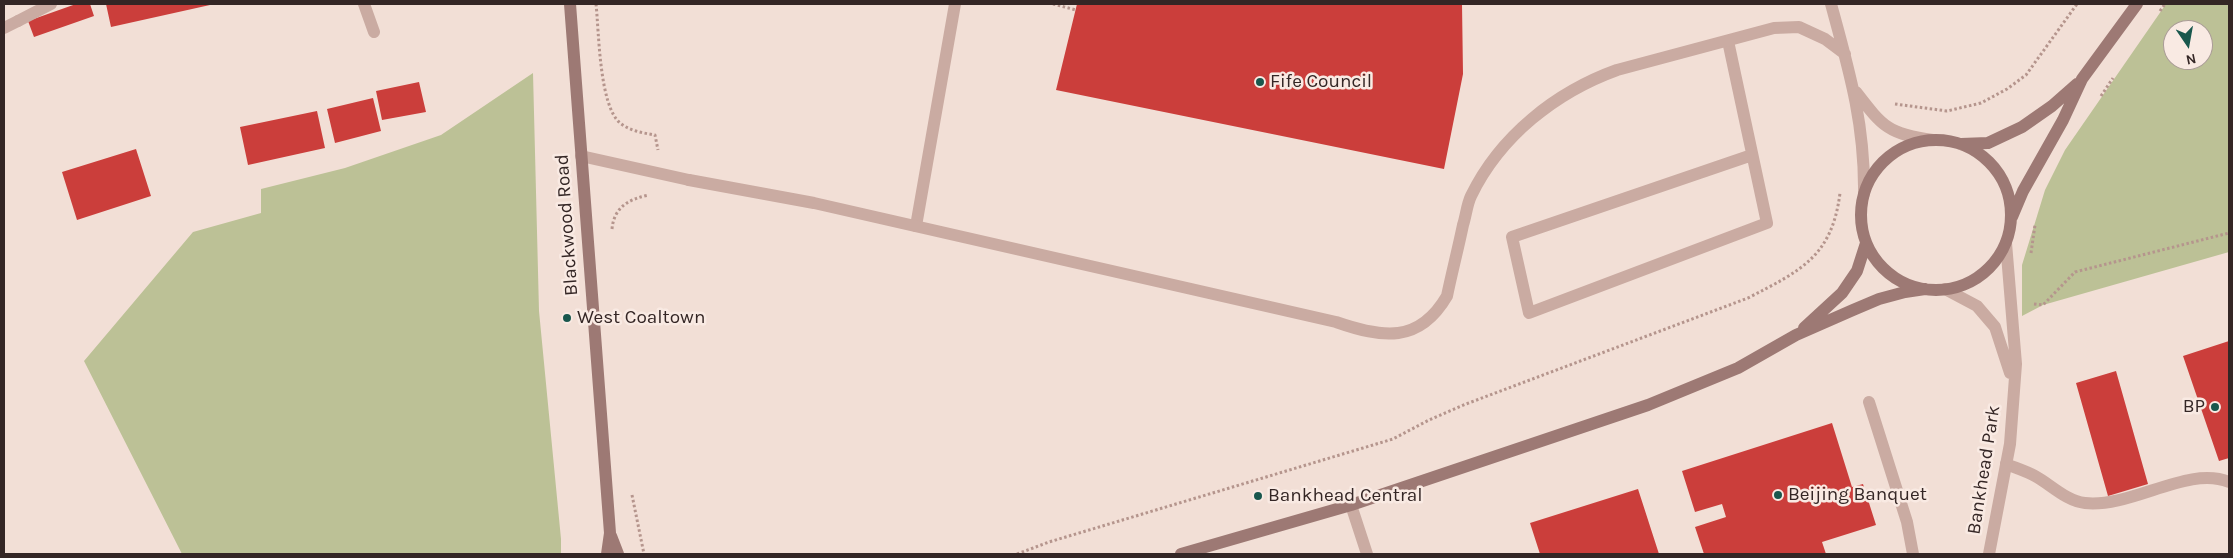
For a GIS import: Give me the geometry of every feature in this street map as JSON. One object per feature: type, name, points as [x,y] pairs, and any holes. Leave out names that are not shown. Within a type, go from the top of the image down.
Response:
[{"type":"main road","name":"Blackwood Road","points":[[570,4],[610,533]]},
{"type":"main road","points":[[1181,554],[1351,505],[1648,405],[1738,368],[1796,335],[1879,299],[1924,289],[1945,289],[1973,280],[1992,265],[2006,243],[2011,219],[2023,191],[2082,79],[2137,4]]},
{"type":"main road","points":[[1924,289],[1900,282],[1881,266],[1866,243],[1860,222],[1864,194],[1872,174],[1889,156],[1911,143],[1933,140],[1961,144],[1988,142],[2022,127],[2052,106],[2082,79]]},
{"type":"main road","points":[[1961,144],[1982,155],[1998,173],[2009,195],[2011,219]]},
{"type":"main road","points":[[1796,335],[1842,293],[1857,272],[1866,243]]},
{"type":"main road","points":[[608,554],[610,533]]},
{"type":"main road","points":[[610,533],[618,554]]},
{"type":"street","points":[[4,28],[51,4]]},
{"type":"street","points":[[364,4],[374,32]]},
{"type":"street","points":[[916,226],[955,4]]},
{"type":"street","points":[[1831,4],[1861,122],[1864,194]]},
{"type":"street","points":[[581,156],[689,180],[814,203],[1336,322],[1367,333],[1390,335],[1410,331],[1426,321],[1439,309],[1447,296],[1470,197],[1498,152],[1532,119],[1568,93],[1593,79],[1617,70],[1774,28],[1799,27],[1825,39],[1845,54]]},
{"type":"street","points":[[1728,41],[1767,223],[1529,314],[1512,237],[1752,155]]},
{"type":"street","points":[[1854,90],[1872,113],[1890,130],[1906,136],[1933,140]]},
{"type":"street","name":"Bankhead Park","points":[[1990,554],[2006,464],[2016,364],[2009,300],[2006,243]]},
{"type":"street","name":"Bankhead Park","points":[[1945,289],[1977,306],[1994,327],[2007,359],[2014,390]]},
{"type":"street","points":[[1868,402],[1907,522],[1913,554]]},
{"type":"street","points":[[2006,464],[2035,476],[2058,492],[2083,503],[2112,502],[2155,491],[2192,478],[2219,477],[2229,482]]},
{"type":"street","points":[[1351,505],[1367,554]]},
{"type":"path","points":[[596,4],[603,83],[607,102],[618,122],[634,132],[656,136],[662,174],[662,194],[634,198],[622,206],[613,219],[611,238]]},
{"type":"path","points":[[1053,4],[1076,10]]},
{"type":"path","points":[[1872,113],[1893,104],[1947,111],[1981,103],[2007,89],[2026,75],[2077,4]]},
{"type":"path","points":[[2160,12],[2165,4]]},
{"type":"path","points":[[2096,104],[2117,74]]},
{"type":"path","points":[[1017,554],[1049,542],[1393,439],[1429,420],[1466,404],[1748,298],[1784,279],[1811,260],[1826,242],[1837,215],[1840,190]]},
{"type":"path","points":[[2031,257],[2036,222]]},
{"type":"path","points":[[2009,300],[2043,305],[2075,272],[2229,233]]},
{"type":"path","points":[[632,493],[644,554]]},
{"type":"green space","points":[[2166,4],[2229,4],[2229,252],[2043,305],[2022,316],[2022,265],[2045,190],[2065,150]]},
{"type":"green space","points":[[533,73],[539,311],[561,554],[182,554],[84,361],[193,232],[261,213],[261,189],[345,168],[441,135]]},
{"type":"building","points":[[76,4],[90,4],[94,16],[34,37],[28,21]]},
{"type":"building","points":[[106,4],[210,4],[210,5],[111,27]]},
{"type":"building","name":"Fife Council","points":[[1077,4],[1462,4],[1463,74],[1444,169],[1056,90]]},
{"type":"building","points":[[419,82],[426,112],[382,120],[376,91]]},
{"type":"building","points":[[373,98],[381,131],[335,143],[327,109]]},
{"type":"building","points":[[317,111],[325,148],[248,165],[240,127]]},
{"type":"building","points":[[136,149],[151,196],[77,220],[62,172]]},
{"type":"building","name":"BP","points":[[2229,341],[2229,458],[2219,461],[2183,356]]},
{"type":"building","points":[[2116,371],[2148,484],[2108,496],[2076,383]]},
{"type":"building","name":"Beijing Banquet","points":[[1832,423],[1852,487],[1863,484],[1876,525],[1822,542],[1826,554],[1704,554],[1695,527],[1726,517],[1722,504],[1695,512],[1682,471]]},
{"type":"building","points":[[1638,489],[1659,554],[1540,554],[1530,523]]},
{"type":"place","name":"Fife Council","points":[[1260,82]]},
{"type":"place","name":"West Coaltown","points":[[567,318]]},
{"type":"place","name":"BP","points":[[2215,407]]},
{"type":"place","name":"Beijing Banquet","points":[[1778,495]]},
{"type":"place","name":"Bankhead Central","points":[[1258,496]]}]
